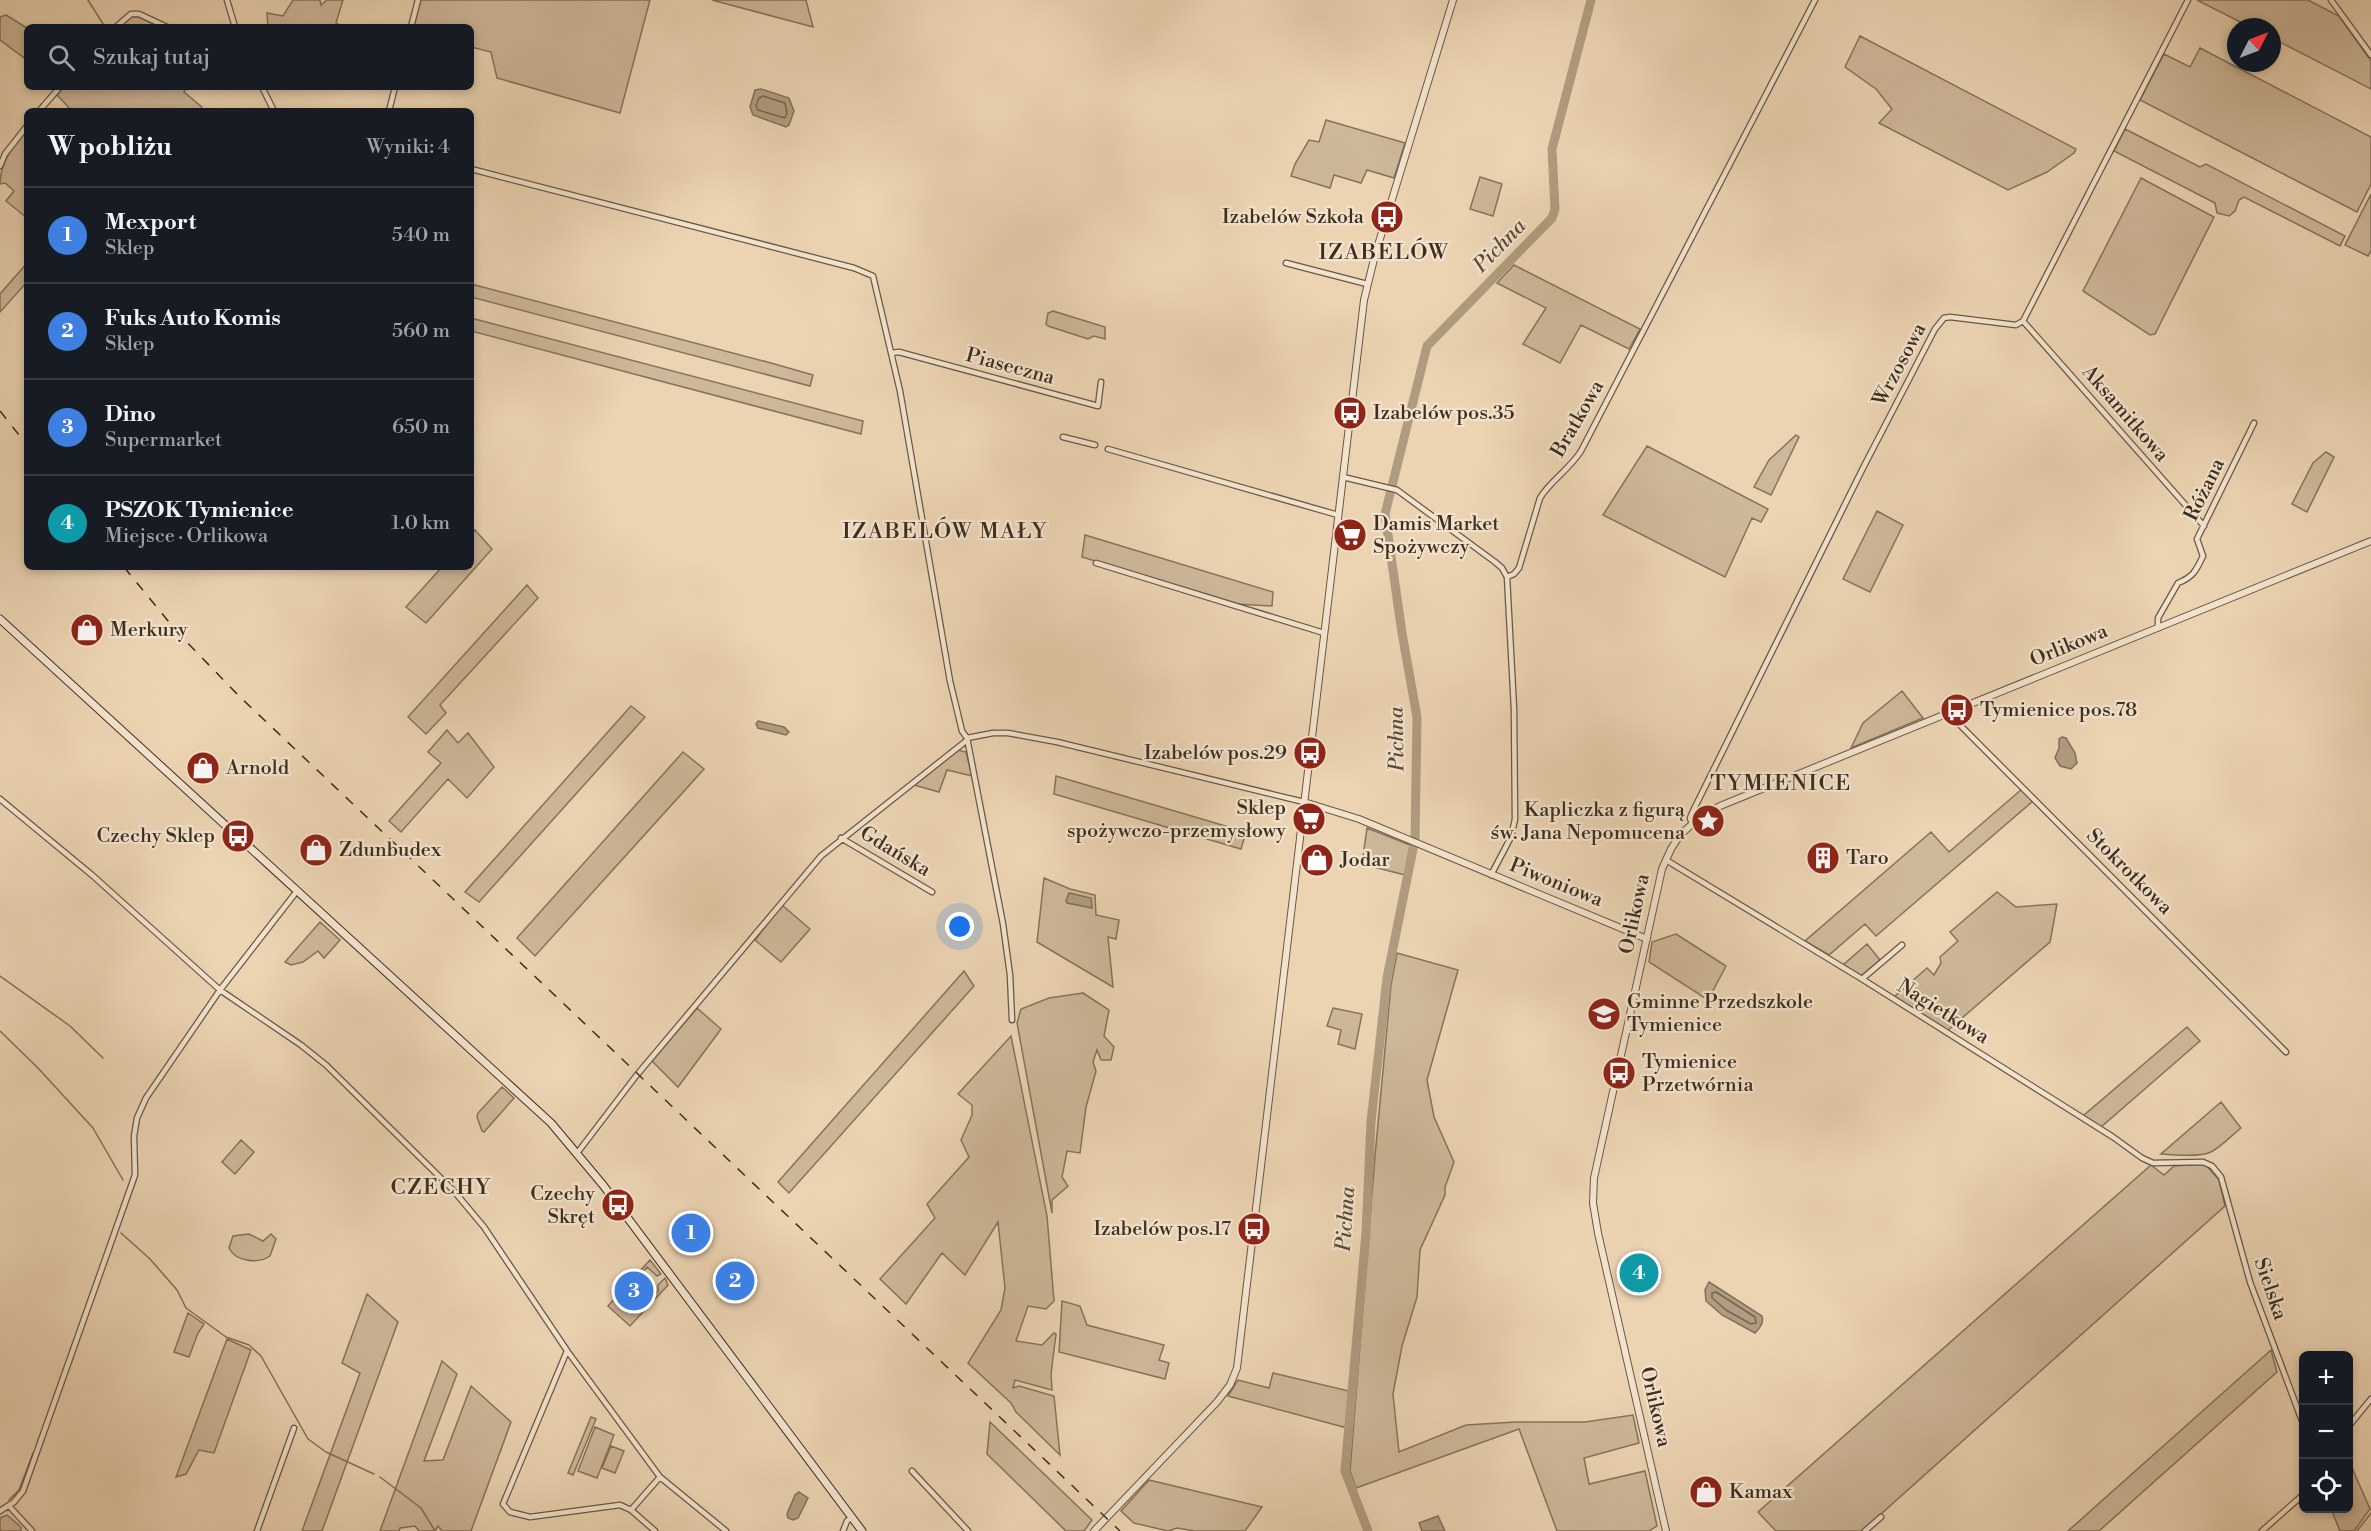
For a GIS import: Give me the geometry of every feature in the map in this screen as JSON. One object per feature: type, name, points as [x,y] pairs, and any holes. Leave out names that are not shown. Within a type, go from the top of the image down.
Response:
[{"type":"main road","points":[[0,619],[523,1095],[578,1152],[862,1531]]},
{"type":"street","points":[[227,0],[234,24]]},
{"type":"street","points":[[412,24],[418,0]]},
{"type":"street","points":[[1094,1531],[1218,1402],[1230,1385],[1237,1368],[1367,284],[1453,0]]},
{"type":"street","name":"Bratkowa","points":[[1507,577],[1519,568],[1540,498],[1545,490],[1573,463],[1581,451],[1815,0]]},
{"type":"street","points":[[2023,321],[2188,0]]},
{"type":"street","points":[[2331,0],[2371,55]]},
{"type":"street","points":[[119,24],[131,14],[139,14],[161,24]]},
{"type":"street","points":[[42,108],[57,90]]},
{"type":"street","points":[[264,90],[272,108]]},
{"type":"street","points":[[390,108],[394,90]]},
{"type":"street","points":[[0,166],[24,130]]},
{"type":"street","points":[[474,170],[867,272],[874,279],[900,391],[950,681],[966,740],[1003,924],[1010,975],[1012,1020]]},
{"type":"street","points":[[1286,263],[1367,284]]},
{"type":"street","name":"Wrzosowa","points":[[1692,824],[1690,818],[1694,809],[1863,468],[1935,329],[1944,318],[1950,317],[2016,325],[2023,321]]},
{"type":"street","name":"Aksamitkowa","points":[[2023,321],[2204,526]]},
{"type":"street","name":"Piaseczna","points":[[891,353],[899,352],[1098,406],[1101,382]]},
{"type":"street","name":"Różana","points":[[2158,628],[2158,618],[2178,583],[2190,578],[2203,556],[2198,540],[2254,423]]},
{"type":"street","points":[[1063,437],[1095,445]]},
{"type":"street","points":[[1108,449],[1338,515]]},
{"type":"street","points":[[1343,477],[1397,490],[1495,562],[1507,577],[1514,709],[1515,819],[1511,837],[1491,875]]},
{"type":"street","name":"Orlikowa","points":[[1666,1530],[1593,1203],[1594,1178],[1659,877],[1680,835],[1692,824],[1720,807],[2371,542]]},
{"type":"street","points":[[1096,564],[1324,633]]},
{"type":"street","name":"Stokrotkowa","points":[[1951,713],[1955,720],[2286,1052]]},
{"type":"street","points":[[578,1152],[636,1076],[816,861],[966,740],[993,733],[1008,733],[1057,742],[1304,802]]},
{"type":"street","points":[[0,799],[93,875],[220,990],[301,1045],[326,1065],[453,1190],[484,1227],[567,1351],[660,1477],[726,1531]]},
{"type":"street","name":"Piwoniowa","points":[[1304,802],[1359,819],[1647,939]]},
{"type":"street","name":"Gdańska","points":[[842,838],[932,892]]},
{"type":"street","name":"Nagietkowa","points":[[1666,860],[1862,979],[2113,1137],[2142,1158],[2162,1164],[2195,1162],[2209,1164]]},
{"type":"street","points":[[0,1511],[18,1499],[23,1491],[135,1174],[136,1118],[146,1098],[220,990],[298,890]]},
{"type":"street","points":[[1862,979],[1902,945]]},
{"type":"street","name":"Sielska","points":[[2209,1164],[2221,1177],[2250,1282],[2299,1413]]},
{"type":"street","points":[[567,1351],[503,1503],[510,1512],[530,1517],[620,1505],[631,1510],[655,1531]]},
{"type":"street","points":[[2353,1422],[2371,1399]]},
{"type":"street","points":[[257,1531],[294,1428]]},
{"type":"street","points":[[912,1471],[968,1531]]},
{"type":"street","points":[[631,1510],[660,1477]]},
{"type":"street","points":[[2262,1531],[2299,1498]]},
{"type":"street","points":[[9,1506],[32,1531]]},
{"type":"street","points":[[843,1531],[847,1521],[852,1517]]},
{"type":"street","points":[[1865,1531],[1881,1517]]},
{"type":"shaded area","points":[[293,0],[320,0],[321,5],[327,0],[343,0],[336,23],[338,24],[268,24],[267,13],[283,16]]},
{"type":"shaded area","points":[[420,0],[650,0],[620,113],[497,78],[491,52],[474,48],[474,24],[413,24]]},
{"type":"shaded area","points":[[712,0],[806,0],[813,27]]},
{"type":"shaded area","points":[[2197,0],[2308,0],[2339,16],[2371,61],[2371,89],[2281,43],[2281,18],[2232,18]]},
{"type":"shaded area","points":[[6,15],[24,26],[24,58],[0,40],[0,17]]},
{"type":"shaded area","points":[[130,17],[139,17],[154,24],[123,24]]},
{"type":"shaded area","points":[[1860,36],[2076,149],[2074,153],[2047,172],[2008,190],[1879,123],[1892,109],[1876,89],[1845,67]]},
{"type":"shaded area","points":[[2200,48],[2227,62],[2227,72],[2246,72],[2371,137],[2371,184],[2357,212],[2140,100],[2164,54],[2190,67]]},
{"type":"shaded area","points":[[61,90],[185,90],[184,92],[202,107],[69,108],[57,95]]},
{"type":"shaded area","points":[[1326,120],[1405,143],[1394,178],[1367,170],[1361,183],[1334,175],[1330,188],[1291,176],[1309,140],[1319,142]]},
{"type":"shaded area","points":[[2125,129],[2200,167],[2206,164],[2345,236],[2340,246],[2244,197],[2239,200],[2235,211],[2229,216],[2217,213],[2215,203],[2114,151]]},
{"type":"shaded area","points":[[24,133],[24,216],[6,201],[14,191],[5,183],[0,184],[2,169],[13,147]]},
{"type":"shaded area","points":[[1480,177],[1502,184],[1493,216],[1470,209]]},
{"type":"shaded area","points":[[2141,178],[2214,217],[2155,334],[2150,335],[2083,291]]},
{"type":"shaded area","points":[[2371,194],[2371,251],[2368,256],[2345,245]]},
{"type":"shaded area","points":[[1514,265],[1640,329],[1629,349],[1581,325],[1560,363],[1523,344],[1546,308],[1497,283]]},
{"type":"shaded area","points":[[24,266],[24,285],[0,312],[0,294]]},
{"type":"shaded area","points":[[474,285],[813,375],[810,386],[474,298]]},
{"type":"shaded area","points":[[1053,311],[1105,327],[1105,339],[1094,336],[1088,339],[1048,326],[1046,324],[1048,313]]},
{"type":"shaded area","points":[[474,319],[863,421],[861,434],[474,332]]},
{"type":"shaded area","points":[[1796,435],[1799,437],[1771,495],[1754,487],[1769,460]]},
{"type":"shaded area","points":[[1647,446],[1768,509],[1761,522],[1752,518],[1725,577],[1603,515]]},
{"type":"shaded area","points":[[2326,452],[2334,457],[2307,512],[2292,504],[2313,463]]},
{"type":"shaded area","points":[[1877,511],[1903,525],[1870,592],[1843,579]]},
{"type":"shaded area","points":[[474,531],[492,549],[474,569]]},
{"type":"shaded area","points":[[1085,535],[1273,592],[1272,606],[1236,604],[1082,557]]},
{"type":"shaded area","points":[[439,570],[473,570],[426,623],[406,607]]},
{"type":"shaded area","points":[[527,585],[538,598],[440,705],[446,713],[426,734],[408,717]]},
{"type":"shaded area","points":[[1902,691],[1923,718],[1851,748],[1863,723]]},
{"type":"shaded area","points":[[631,706],[645,717],[479,902],[465,892]]},
{"type":"shaded area","points":[[447,730],[458,743],[468,733],[494,767],[467,798],[448,779],[401,832],[389,821],[441,763],[428,752]]},
{"type":"shaded area","points":[[958,750],[966,752],[972,776],[947,770],[939,792],[914,785]]},
{"type":"shaded area","points":[[683,752],[704,769],[535,956],[517,938]]},
{"type":"shaded area","points":[[1056,776],[1246,832],[1241,849],[1054,794]]},
{"type":"shaded area","points":[[2022,789],[2033,801],[1876,936],[1865,924],[1829,955],[1805,941],[1931,832],[1949,852]]},
{"type":"shaded area","points":[[1367,828],[1410,845],[1405,875],[1362,864]]},
{"type":"shaded area","points":[[1044,878],[1070,889],[1095,895],[1096,915],[1119,920],[1116,939],[1108,937],[1113,987],[1037,942]]},
{"type":"shaded area","points":[[1997,892],[2016,907],[2057,904],[2050,942],[1947,1031],[1894,997],[1927,968],[1934,975],[1941,963],[1940,957],[1958,941],[1950,932]]},
{"type":"shaded area","points":[[782,905],[810,929],[781,962],[755,940]]},
{"type":"shaded area","points":[[320,922],[340,940],[324,958],[318,951],[303,962],[291,965],[285,962]]},
{"type":"shaded area","points":[[1676,934],[1726,966],[1708,1000],[1649,962],[1652,942]]},
{"type":"shaded area","points":[[1867,944],[1880,960],[1861,976],[1843,965]]},
{"type":"shaded area","points":[[1397,953],[1458,970],[1427,1080],[1434,1117],[1454,1162],[1445,1187],[1445,1195],[1420,1250],[1417,1297],[1402,1346],[1393,1394],[1399,1452],[1466,1425],[1585,1422],[1633,1415],[1639,1443],[1584,1458],[1589,1484],[1645,1471],[1657,1526],[1649,1531],[1557,1531],[1519,1429],[1356,1488],[1350,1471],[1375,1156],[1391,985]]},
{"type":"shaded area","points":[[964,971],[974,986],[789,1193],[778,1182]]},
{"type":"shaded area","points":[[1083,993],[1109,1010],[1104,1036],[1114,1047],[1111,1060],[1101,1060],[1097,1050],[1093,1062],[1096,1071],[1086,1107],[1080,1153],[1067,1151],[1062,1177],[1068,1186],[1052,1200],[1052,1213],[1017,1023],[1021,1009],[1049,998]]},
{"type":"shaded area","points":[[697,1008],[721,1029],[678,1087],[652,1061]]},
{"type":"shaded area","points":[[1333,1008],[1362,1014],[1355,1049],[1338,1044],[1341,1030],[1327,1026]]},
{"type":"shaded area","points":[[2187,1027],[2200,1041],[2101,1127],[2083,1116]]},
{"type":"shaded area","points":[[1011,1036],[1047,1216],[1054,1301],[1046,1309],[1028,1306],[1016,1341],[1042,1345],[1054,1333],[1056,1334],[1051,1374],[1052,1390],[1015,1380],[1013,1388],[1019,1386],[1054,1396],[1060,1455],[1016,1412],[1011,1403],[968,1363],[1001,1310],[1005,1288],[998,1222],[965,1275],[942,1253],[906,1304],[880,1279],[935,1218],[927,1204],[969,1157],[961,1140],[972,1115],[972,1105],[958,1094]]},
{"type":"shaded area","points":[[502,1087],[514,1098],[484,1132],[477,1117],[478,1113]]},
{"type":"shaded area","points":[[2221,1102],[2241,1128],[2226,1141],[2215,1150],[2201,1155],[2161,1154]]},
{"type":"shaded area","points":[[241,1140],[254,1152],[235,1174],[222,1162]]},
{"type":"shaded area","points":[[2205,1164],[2219,1180],[2225,1206],[1862,1531],[1776,1531],[1758,1512],[2151,1165],[2164,1175],[2174,1166]]},
{"type":"shaded area","points":[[249,1234],[263,1241],[271,1234],[276,1239],[270,1256],[254,1261],[242,1259],[232,1253],[229,1248],[233,1236]]},
{"type":"shaded area","points":[[650,1260],[661,1274],[657,1276],[647,1267],[617,1301],[627,1312],[633,1312],[648,1296],[651,1298],[658,1291],[658,1285],[665,1278],[668,1285],[630,1326],[608,1306]]},
{"type":"shaded area","points":[[367,1294],[398,1322],[322,1531],[302,1531],[360,1373],[342,1363]]},
{"type":"shaded area","points":[[1062,1301],[1080,1306],[1087,1325],[1164,1345],[1159,1360],[1169,1363],[1165,1379],[1059,1352]]},
{"type":"shaded area","points":[[188,1313],[204,1324],[189,1357],[174,1352]]},
{"type":"shaded area","points":[[227,1339],[251,1350],[214,1453],[199,1450],[186,1474],[176,1477]]},
{"type":"shaded area","points":[[2271,1350],[2277,1372],[2099,1531],[2068,1531]]},
{"type":"shaded area","points":[[442,1361],[457,1374],[424,1461],[443,1460],[471,1386],[511,1422],[471,1531],[442,1531],[438,1526],[435,1531],[419,1531],[415,1526],[400,1528],[399,1531],[380,1531]]},
{"type":"shaded area","points":[[1273,1373],[1349,1391],[1347,1428],[1228,1396],[1238,1380],[1269,1388]]},
{"type":"shaded area","points":[[591,1417],[596,1419],[573,1475],[568,1473]]},
{"type":"shaded area","points":[[990,1422],[1092,1520],[1084,1531],[1066,1531],[987,1454]]},
{"type":"shaded area","points":[[595,1427],[614,1435],[597,1478],[578,1471]]},
{"type":"shaded area","points":[[611,1446],[624,1451],[615,1473],[602,1468]]},
{"type":"shaded area","points":[[2353,1470],[2370,1509],[2354,1531],[2340,1531],[2333,1513],[2353,1513]]},
{"type":"shaded area","points":[[1149,1480],[1262,1507],[1245,1531],[1195,1531],[1177,1528],[1168,1531],[1134,1523],[1121,1511]]},
{"type":"shaded area","points":[[7,1515],[21,1527],[21,1531],[0,1531],[0,1518]]},
{"type":"water","points":[[761,89],[789,98],[794,111],[789,125],[786,127],[753,115],[750,107],[755,90]]},
{"type":"water","points":[[758,721],[784,727],[789,732],[786,735],[758,728],[756,724]]},
{"type":"water","points":[[2066,738],[2075,753],[2077,763],[2071,769],[2060,766],[2055,758],[2059,748],[2059,739]]},
{"type":"water","points":[[1069,893],[1091,898],[1092,908],[1067,903]]},
{"type":"water","points":[[1709,1282],[1762,1316],[1761,1325],[1755,1333],[1722,1315],[1706,1301],[1705,1290]]},
{"type":"water","points":[[799,1492],[808,1498],[798,1518],[793,1520],[788,1518],[787,1514],[795,1495]]},
{"type":"water","points":[[1438,1516],[1445,1531],[1422,1531],[1419,1523]]},
{"type":"waterway","points":[[88,0],[103,24]]},
{"type":"waterway","name":"Pichna","points":[[1368,1531],[1345,1471],[1366,1233],[1371,1122],[1387,978],[1415,839],[1417,717],[1385,514],[1427,346],[1552,218],[1555,209],[1552,149],[1591,0]]},
{"type":"waterway","points":[[0,976],[70,1026],[103,1058]]},
{"type":"waterway","points":[[0,1031],[38,1068],[93,1128],[123,1180]]},
{"type":"waterway","points":[[121,1233],[150,1259],[177,1290],[186,1308],[226,1337],[249,1345],[261,1356],[308,1439],[326,1452],[374,1474]]},
{"type":"waterway","points":[[9,1500],[19,1490],[33,1453]]},
{"type":"waterway","points":[[380,1477],[421,1508],[435,1531]]},
{"type":"waterway","points":[[2357,1531],[2371,1513]]},
{"type":"railway","points":[[0,411],[24,441]]},
{"type":"railway","points":[[126,570],[178,633],[239,696],[1120,1531]]},
{"type":"place","name":"Izabelów Szkoła","points":[[1387,217]]},
{"type":"place","name":"Izabelów pos.35","points":[[1350,413]]},
{"type":"place","name":"Damis Market Spożywczy","points":[[1350,535]]},
{"type":"place","name":"Merkury","points":[[87,630]]},
{"type":"place","name":"Tymienice pos.78","points":[[1957,710]]},
{"type":"place","name":"Izabelów pos.29","points":[[1310,753]]},
{"type":"place","name":"Arnold","points":[[203,768]]},
{"type":"place","name":"Sklep spożywczo-przemysłowy","points":[[1309,819]]},
{"type":"place","name":"Kapliczka z figurą św. Jana Nepomucena","points":[[1708,821]]},
{"type":"place","name":"Czechy Sklep","points":[[238,836]]},
{"type":"place","name":"Zdunbudex","points":[[316,850]]},
{"type":"place","name":"Taro","points":[[1823,858]]},
{"type":"place","name":"Jodar","points":[[1317,860]]},
{"type":"place","name":"Gminne Przedszkole Tymienice","points":[[1604,1014]]},
{"type":"place","name":"Tymienice Przetwórnia","points":[[1619,1073]]},
{"type":"place","name":"Czechy Skręt","points":[[618,1205]]},
{"type":"place","name":"Izabelów pos.17","points":[[1254,1229]]},
{"type":"place","name":"Mexport","points":[[691,1233]]},
{"type":"place","name":"PSZOK Tymienice","points":[[1639,1273]]},
{"type":"place","name":"Fuks Auto Komis","points":[[735,1281]]},
{"type":"place","name":"Dino","points":[[634,1291]]},
{"type":"place","name":"Kamax","points":[[1706,1492]]},
{"type":"district","name":"IZABELÓW","points":[[1384,252]]},
{"type":"district","name":"IZABELÓW MAŁY","points":[[945,531]]},
{"type":"district","name":"TYMIENICE","points":[[1781,783]]},
{"type":"district","name":"CZECHY","points":[[441,1187]]}]
